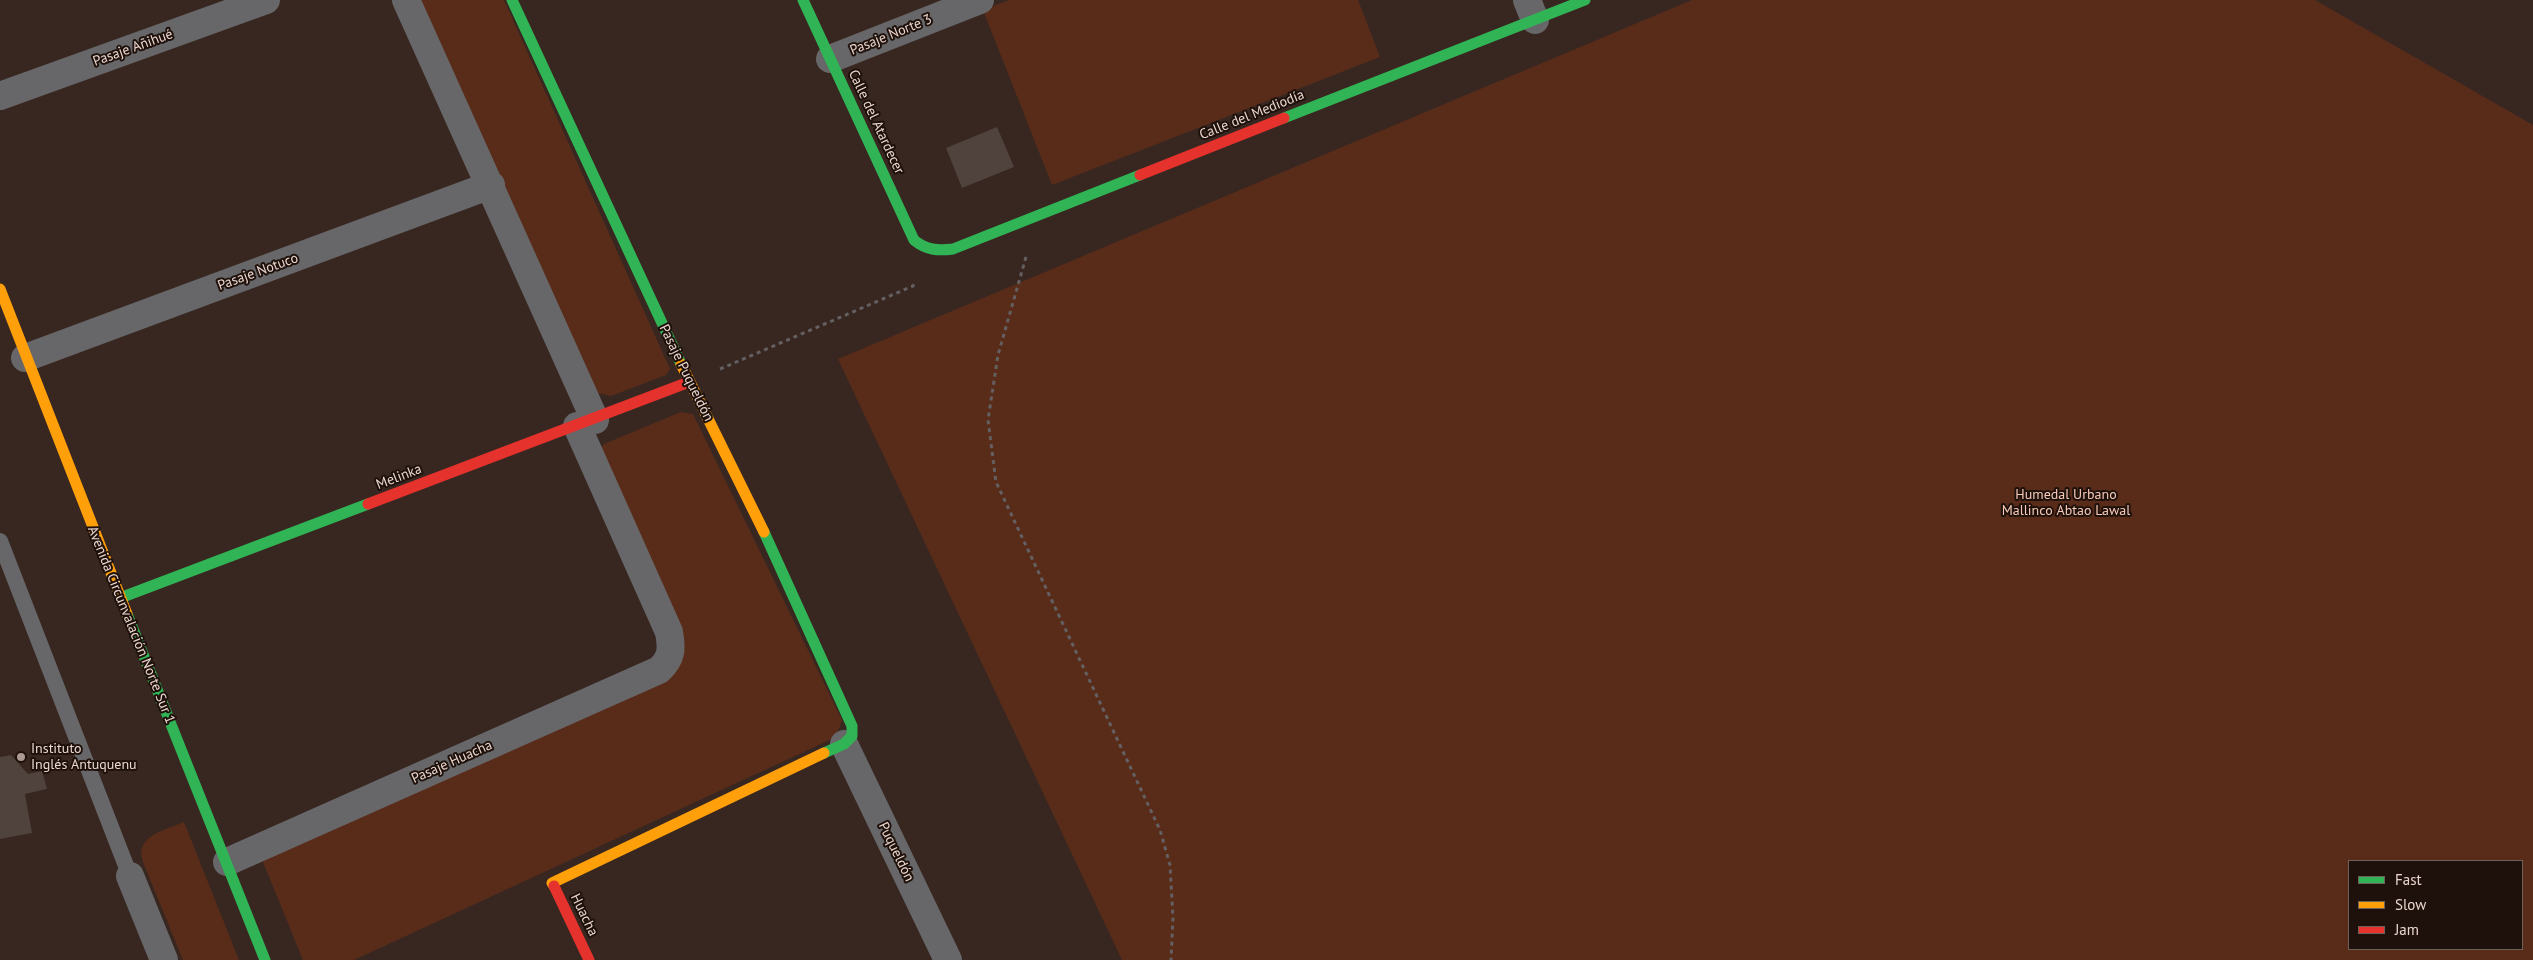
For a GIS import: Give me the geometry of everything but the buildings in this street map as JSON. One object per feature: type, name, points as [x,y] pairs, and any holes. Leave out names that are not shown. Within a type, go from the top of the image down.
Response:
[{"type":"street","name":"Pasaje Añihué","points":[[0,96],[266,0]]},
{"type":"street","points":[[406,0],[490,185],[586,423]]},
{"type":"street","name":"Pasaje Puqueldón","points":[[512,0],[689,382],[773,551],[852,726],[852,736],[844,744]]},
{"type":"street","name":"Calle del Atardecer","points":[[803,0],[914,240],[929,250]]},
{"type":"street","name":"Pasaje Norte 3","points":[[830,59],[980,0]]},
{"type":"street","name":"Calle del Mediodía","points":[[929,250],[953,249],[1038,216],[1531,10],[1585,0]]},
{"type":"street","name":"Pasaje Notuco","points":[[25,358],[490,185]]},
{"type":"street","name":"Avenida Circunvalación Norte Sur 1","points":[[0,292],[265,960]]},
{"type":"street","name":"Melinka","points":[[120,598],[586,423],[689,382]]},
{"type":"street","name":"Pasaje Huacha","points":[[226,862],[659,670],[672,654],[669,632],[586,423]]},
{"type":"street","name":"Huacha","points":[[589,960],[552,883],[844,744]]},
{"type":"street","name":"Puqueldón","points":[[844,744],[948,960]]},
{"type":"street","points":[[130,876],[164,960]]},
{"type":"lane","points":[[0,541],[130,876]]},
{"type":"path","points":[[1038,216],[998,355],[988,420],[996,482],[1160,830],[1170,865],[1173,918],[1171,960]]},
{"type":"path","points":[[689,382],[913,286],[924,268],[929,250]]},
{"type":"green space","points":[[413,0],[504,0],[670,369],[666,375],[611,396],[593,392]]},
{"type":"green space","points":[[1009,0],[1358,0],[1380,57],[1052,185],[983,10]]},
{"type":"green space","name":"Humedal Urbano Mallinco Abtao Lawal","points":[[1692,0],[2315,0],[2533,125],[2533,960],[1122,960],[838,359]]},
{"type":"green space","points":[[681,412],[693,414],[842,720],[836,737],[354,960],[303,960],[263,862],[264,857],[683,657],[684,637],[600,449],[604,444]]},
{"type":"green space","points":[[184,822],[239,960],[183,960],[143,862],[141,853],[147,840],[160,831]]},
{"type":"traffic: fast","points":[[512,0],[681,364]]},
{"type":"traffic: fast","points":[[803,0],[914,240],[923,246],[937,250],[953,249],[1140,175]]},
{"type":"traffic: fast","points":[[1284,118],[1585,0]]},
{"type":"traffic: fast","points":[[120,598],[368,504]]},
{"type":"traffic: fast","points":[[764,532],[852,726],[852,736],[844,744],[824,753]]},
{"type":"traffic: fast","points":[[127,614],[265,960]]},
{"type":"traffic: slow","points":[[0,289],[127,614]]},
{"type":"traffic: slow","points":[[681,364],[764,532]]},
{"type":"traffic: slow","points":[[554,886],[552,883],[824,753]]},
{"type":"traffic: jam","points":[[1140,175],[1284,118]]},
{"type":"traffic: jam","points":[[368,504],[689,382]]},
{"type":"traffic: jam","points":[[554,886],[589,960]]},
{"type":"place","name":"Instituto Inglés Antuquenu","points":[[21,757]]}]
